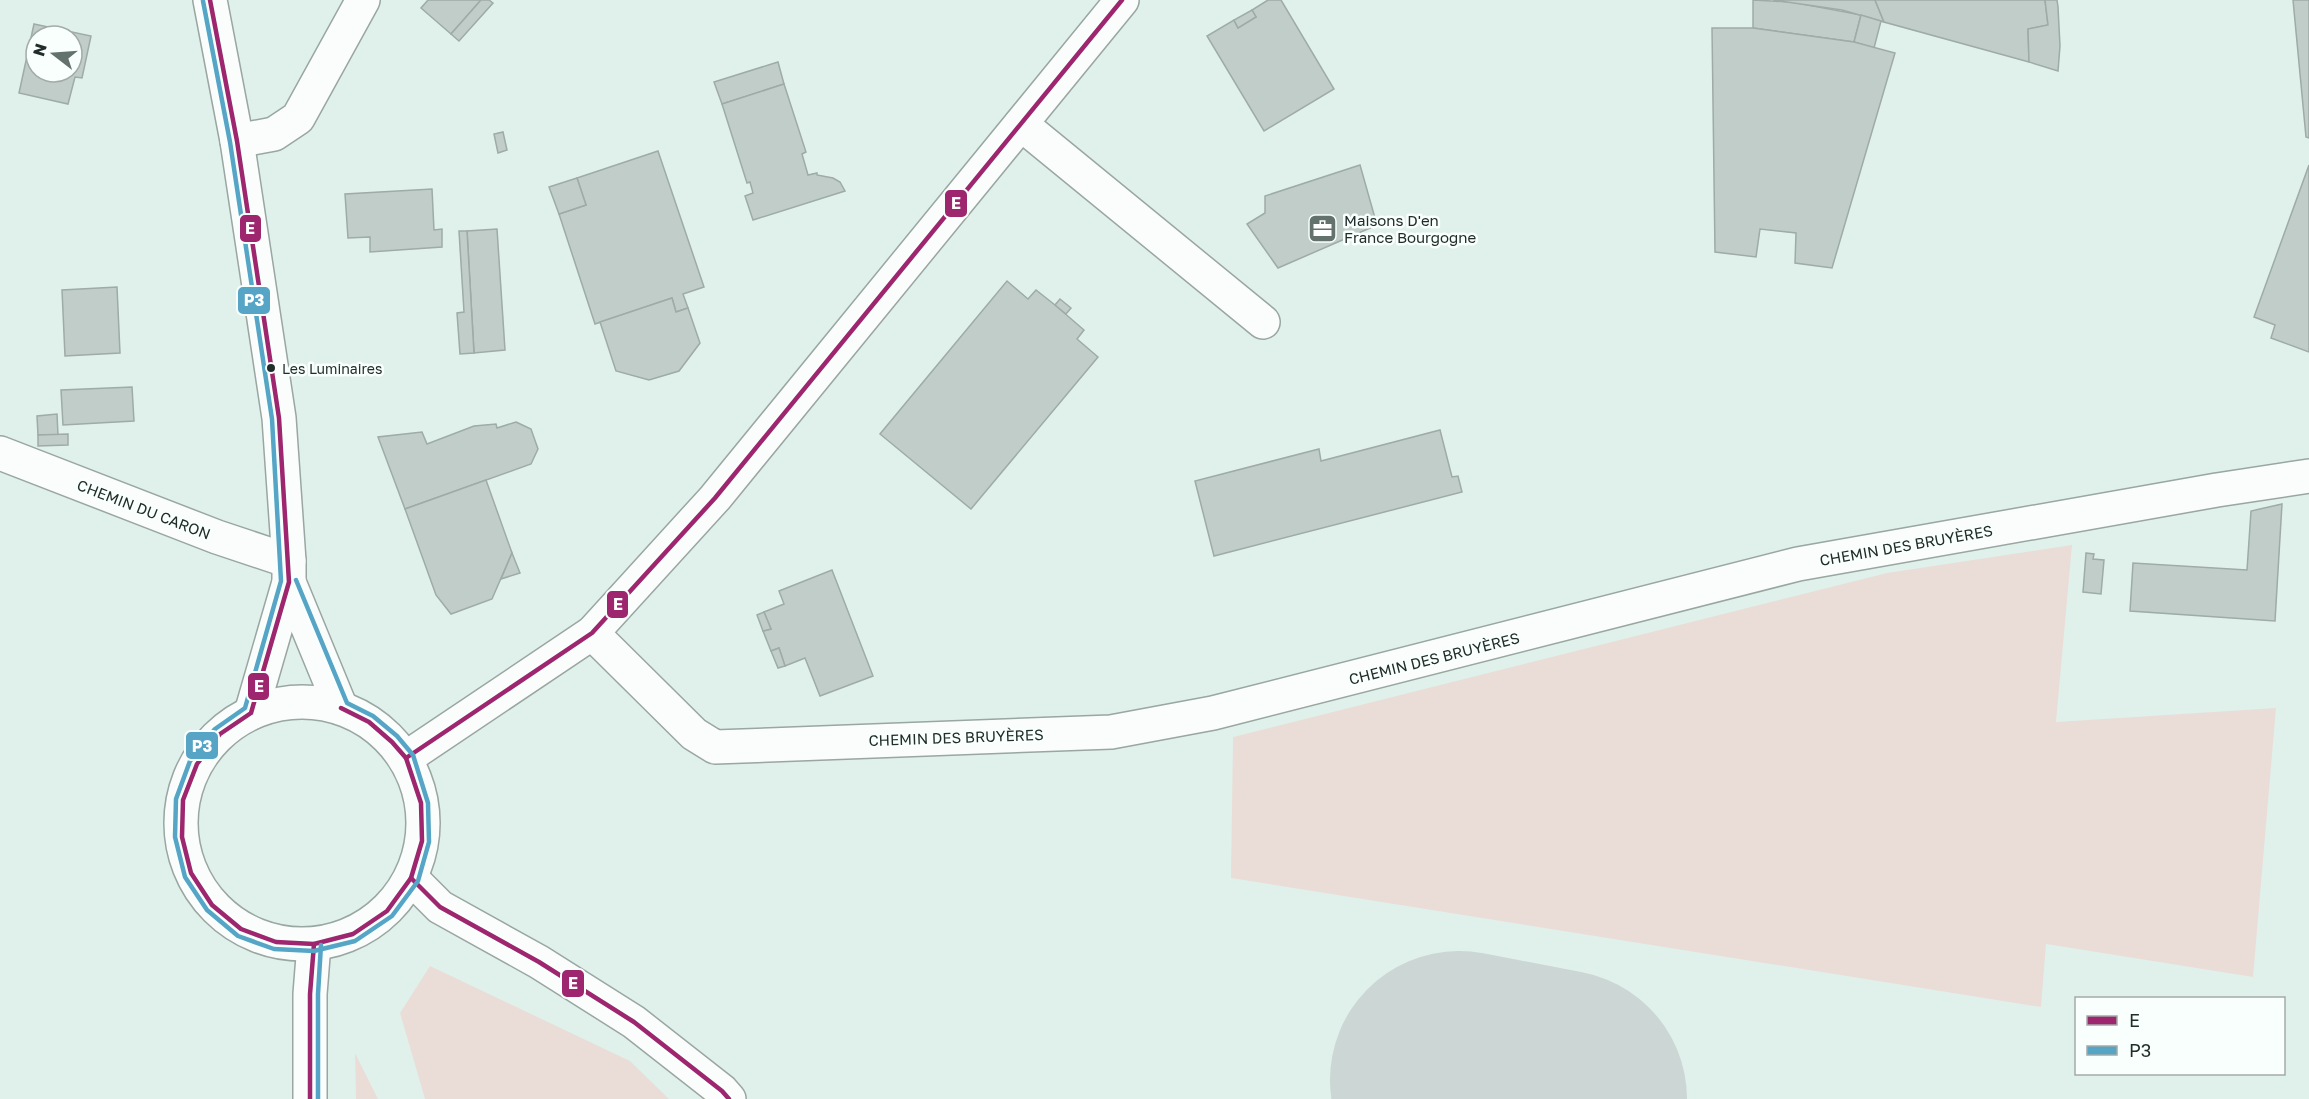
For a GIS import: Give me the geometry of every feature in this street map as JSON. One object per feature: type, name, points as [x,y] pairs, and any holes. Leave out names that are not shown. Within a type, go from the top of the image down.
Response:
[{"type":"street","points":[[210,0],[237,141],[279,418],[289,571],[341,708]]},
{"type":"street","points":[[237,141],[274,134],[298,118],[363,0]]},
{"type":"street","points":[[406,758],[592,633],[715,498],[1122,0]]},
{"type":"street","points":[[1021,124],[1263,322]]},
{"type":"street","name":"CHEMIN DU CARON","points":[[0,453],[217,537],[289,571]]},
{"type":"street","name":"CHEMIN DES BRUYÈRES","points":[[592,633],[694,734],[715,747],[1111,732],[1213,713],[1798,564],[2217,490],[2309,476]]},
{"type":"street","points":[[251,713],[289,571]]},
{"type":"street","points":[[311,702],[341,708],[369,722],[406,758],[422,803],[422,841],[411,878],[387,911],[353,933],[314,944],[276,942],[241,929],[212,905],[191,873],[182,837],[183,800],[197,764],[220,734],[251,713],[291,703],[311,702]]},
{"type":"street","points":[[411,878],[440,907],[539,962],[634,1022],[722,1091],[729,1099]]},
{"type":"street","points":[[310,1099],[310,994],[314,944]]},
{"type":"shaded area","points":[[2072,545],[2056,722],[2276,708],[2253,977],[2046,944],[2041,1007],[1231,878],[1233,737],[1887,573]]},
{"type":"shaded area","points":[[430,966],[630,1061],[669,1099],[425,1099],[400,1013]]},
{"type":"shaded area","points":[[355,1053],[378,1099],[356,1099]]},
{"type":"building","points":[[428,0],[481,0],[451,34],[421,8]]},
{"type":"building","points":[[481,0],[489,0],[493,3],[459,41],[451,34]]},
{"type":"building","points":[[1268,0],[1281,0],[1334,89],[1264,131],[1207,36],[1234,20],[1238,28],[1256,17],[1252,10]]},
{"type":"building","points":[[1753,0],[1792,2],[1861,15],[1854,42],[1753,28]]},
{"type":"building","points":[[1773,0],[1875,0],[1884,22],[1842,10]]},
{"type":"building","points":[[1875,0],[2045,0],[2048,25],[2028,29],[2029,62],[1884,22]]},
{"type":"building","points":[[2045,0],[2057,0],[2060,46],[2058,71],[2029,62],[2028,29],[2048,25]]},
{"type":"building","points":[[2293,0],[2309,0],[2309,138],[2306,137]]},
{"type":"building","points":[[1252,10],[1256,17],[1238,28],[1234,20]]},
{"type":"building","points":[[1861,15],[1881,21],[1874,48],[1854,42]]},
{"type":"building","points":[[1712,28],[1753,28],[1854,42],[1895,53],[1832,268],[1795,263],[1796,233],[1760,229],[1756,257],[1715,252]]},
{"type":"building","points":[[84,35],[91,36],[84,69]]},
{"type":"building","points":[[778,62],[784,84],[722,104],[714,82]]},
{"type":"building","points":[[24,70],[24,84],[73,84],[68,104],[19,93]]},
{"type":"building","points":[[784,84],[806,152],[802,154],[808,175],[817,173],[817,175],[833,178],[840,182],[845,191],[753,220],[745,196],[753,193],[750,182],[747,183],[722,104]]},
{"type":"building","points":[[503,132],[507,150],[498,153],[494,134]]},
{"type":"building","points":[[658,151],[704,287],[683,294],[688,308],[676,312],[672,298],[595,324],[559,214],[586,205],[577,178]]},
{"type":"building","points":[[1360,165],[1377,225],[1278,268],[1247,224],[1265,213],[1265,196]]},
{"type":"building","points":[[2309,165],[2309,352],[2271,338],[2275,325],[2254,317]]},
{"type":"building","points":[[577,178],[586,205],[559,214],[549,187]]},
{"type":"building","points":[[432,189],[434,230],[442,229],[442,247],[370,252],[370,237],[348,238],[345,194]]},
{"type":"building","points":[[497,229],[505,350],[474,353],[467,231]]},
{"type":"building","points":[[459,231],[467,231],[474,353],[460,354],[457,313],[464,312]]},
{"type":"building","points":[[1007,281],[1028,299],[1036,290],[1055,305],[1084,330],[1077,339],[1098,357],[971,509],[880,434]]},
{"type":"building","points":[[117,287],[120,353],[65,356],[62,290]]},
{"type":"building","points":[[672,298],[676,312],[688,308],[700,343],[679,371],[649,380],[616,371],[600,322]]},
{"type":"building","points":[[1060,299],[1071,308],[1066,314],[1055,305]]},
{"type":"building","points":[[132,387],[134,421],[63,425],[61,390]]},
{"type":"building","points":[[57,414],[58,435],[38,435],[37,416]]},
{"type":"building","points":[[516,422],[531,429],[538,449],[531,464],[405,509],[378,437],[422,432],[427,444],[474,426],[496,424],[497,428]]},
{"type":"building","points":[[1440,430],[1452,477],[1458,476],[1462,492],[1214,556],[1195,481],[1319,449],[1321,461]]},
{"type":"building","points":[[68,434],[68,445],[38,446],[38,435]]},
{"type":"building","points":[[486,480],[512,553],[492,599],[451,614],[436,595],[405,509]]},
{"type":"building","points":[[2282,504],[2275,621],[2130,611],[2133,563],[2247,570],[2251,511]]},
{"type":"building","points":[[512,553],[520,573],[501,579]]},
{"type":"building","points":[[2086,553],[2094,554],[2093,559],[2104,560],[2101,594],[2083,592]]},
{"type":"building","points":[[832,570],[873,676],[820,696],[805,658],[785,666],[779,648],[771,651],[763,631],[771,629],[764,612],[784,604],[779,591]]},
{"type":"building","points":[[764,612],[771,629],[763,631],[757,615]]},
{"type":"building","points":[[779,648],[785,666],[778,668],[771,651]]},
{"type":"runway","points":[[1459,1080],[1558,1099]]},
{"type":"transit line","name":"E","points":[[210,0],[237,141],[279,418],[289,582],[251,713],[220,734],[197,764],[183,800],[182,837],[191,873],[212,905],[241,929],[276,942],[314,944],[353,934],[387,911],[411,878],[422,841],[421,803],[406,758],[369,722],[341,708]]},
{"type":"transit line","name":"E","points":[[406,758],[592,633],[715,498],[1122,0]]},
{"type":"transit line","name":"P3","points":[[203,1],[230,142],[272,419],[281,581],[245,708],[215,729],[190,761],[176,799],[175,837],[185,877],[207,910],[238,936],[274,949],[314,951],[355,941],[392,916],[418,881],[429,842],[428,803],[413,755],[397,736],[373,716],[347,703],[296,580]]},
{"type":"transit line","name":"E","points":[[411,878],[440,907],[539,962],[634,1022],[722,1091],[729,1099]]},
{"type":"transit line","name":"E","points":[[310,1099],[310,994],[314,944]]},
{"type":"transit line","name":"P3","points":[[318,1099],[318,994],[321,945]]},
{"type":"place","name":"Maisons D'en France Bourgogne","points":[[1323,229]]},
{"type":"place","name":"Les Luminaires","points":[[271,368]]}]
